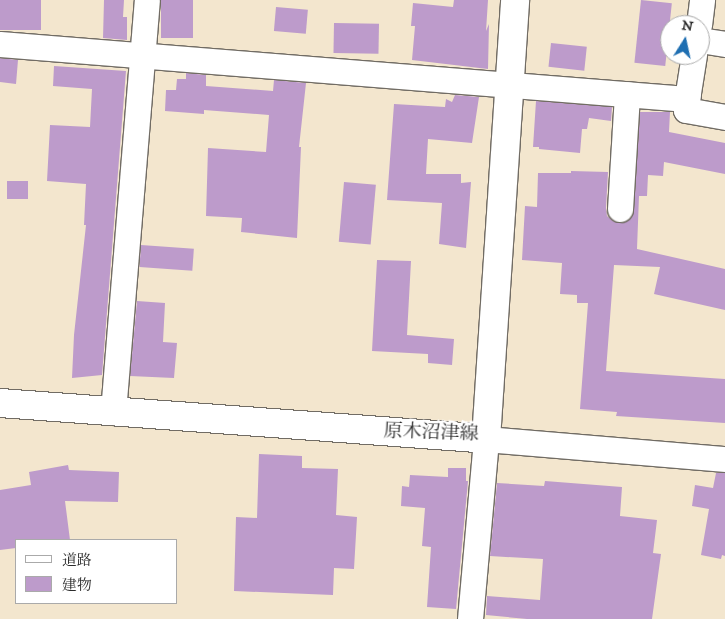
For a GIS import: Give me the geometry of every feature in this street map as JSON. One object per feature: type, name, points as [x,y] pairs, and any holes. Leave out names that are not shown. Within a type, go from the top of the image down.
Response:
[{"type":"main road","name":"原木沼津線","points":[[0,403],[486,439],[515,0]]},
{"type":"street","points":[[113,412],[147,0]]},
{"type":"street","points":[[700,15],[702,0]]},
{"type":"street","points":[[710,42],[725,44]]},
{"type":"street","points":[[0,44],[627,94],[687,98],[688,93]]},
{"type":"street","points":[[692,65],[686,110],[725,117]]},
{"type":"street","points":[[620,209],[627,94]]},
{"type":"street","points":[[470,619],[486,439],[725,459]]},
{"type":"building","points":[[0,0],[41,0],[41,30],[0,30]]},
{"type":"building","points":[[104,0],[124,0],[123,17],[127,17],[127,40],[103,38]]},
{"type":"building","points":[[161,0],[193,0],[193,38],[161,38]]},
{"type":"building","points":[[454,0],[488,0],[486,31],[489,24],[488,69],[412,60],[415,26],[411,26],[413,3],[453,7]]},
{"type":"building","points":[[641,0],[672,3],[671,15],[660,15],[660,65],[665,66],[634,63]]},
{"type":"building","points":[[276,7],[308,10],[306,34],[274,31]]},
{"type":"building","points":[[334,23],[379,24],[378,54],[333,53]]},
{"type":"building","points":[[551,43],[587,47],[584,71],[548,67]]},
{"type":"building","points":[[0,58],[18,60],[16,84],[0,82]]},
{"type":"building","points":[[54,66],[126,71],[102,375],[72,378],[74,335],[86,225],[84,225],[86,184],[47,181],[50,125],[90,127],[92,89],[53,86]]},
{"type":"building","points":[[186,73],[206,75],[206,86],[273,91],[274,80],[306,83],[299,147],[301,147],[297,238],[241,232],[242,218],[206,216],[208,148],[266,152],[269,115],[204,110],[204,114],[165,111],[166,90],[176,90],[177,79],[186,79]]},
{"type":"building","points":[[455,95],[479,97],[472,143],[428,139],[426,174],[461,174],[461,183],[471,182],[466,248],[439,244],[442,203],[387,200],[394,104],[445,107],[446,99],[452,102]]},
{"type":"building","points":[[536,101],[612,107],[611,121],[589,118],[587,129],[582,129],[580,153],[539,149],[539,147],[533,147]]},
{"type":"building","points":[[640,112],[670,112],[669,132],[725,143],[725,174],[664,162],[663,176],[648,175],[647,196],[639,196],[637,249],[725,269],[725,310],[654,294],[660,267],[614,265],[606,371],[725,379],[725,423],[616,416],[617,412],[580,409],[588,303],[577,303],[577,295],[560,294],[562,263],[522,260],[525,206],[537,207],[538,173],[571,173],[571,171],[608,172],[607,216],[613,221],[620,223],[632,217]]},
{"type":"building","points":[[7,181],[28,181],[28,199],[7,199]]},
{"type":"building","points":[[344,182],[376,185],[371,245],[339,242]]},
{"type":"building","points":[[141,245],[194,249],[192,271],[139,267]]},
{"type":"building","points":[[377,260],[411,261],[407,335],[454,339],[452,365],[428,363],[428,354],[372,351]]},
{"type":"building","points":[[137,301],[165,303],[163,342],[177,343],[174,378],[130,376]]},
{"type":"building","points":[[259,454],[302,456],[302,468],[338,469],[336,515],[357,517],[354,569],[334,568],[333,595],[234,591],[236,517],[257,518]]},
{"type":"building","points":[[68,465],[69,470],[119,472],[118,502],[65,501],[70,539],[15,539],[15,548],[0,550],[0,490],[31,485],[29,472]]},
{"type":"building","points":[[448,468],[466,468],[466,481],[468,481],[456,609],[427,607],[431,547],[422,546],[425,508],[401,506],[402,486],[409,487],[410,475],[448,477]]},
{"type":"building","points":[[716,473],[725,473],[725,556],[722,555],[721,559],[701,555],[709,509],[692,506],[695,485],[713,488]]},
{"type":"building","points":[[545,481],[622,487],[620,516],[657,520],[653,553],[661,554],[652,619],[527,619],[486,615],[487,596],[540,600],[543,559],[490,556],[497,483],[544,486]]}]
